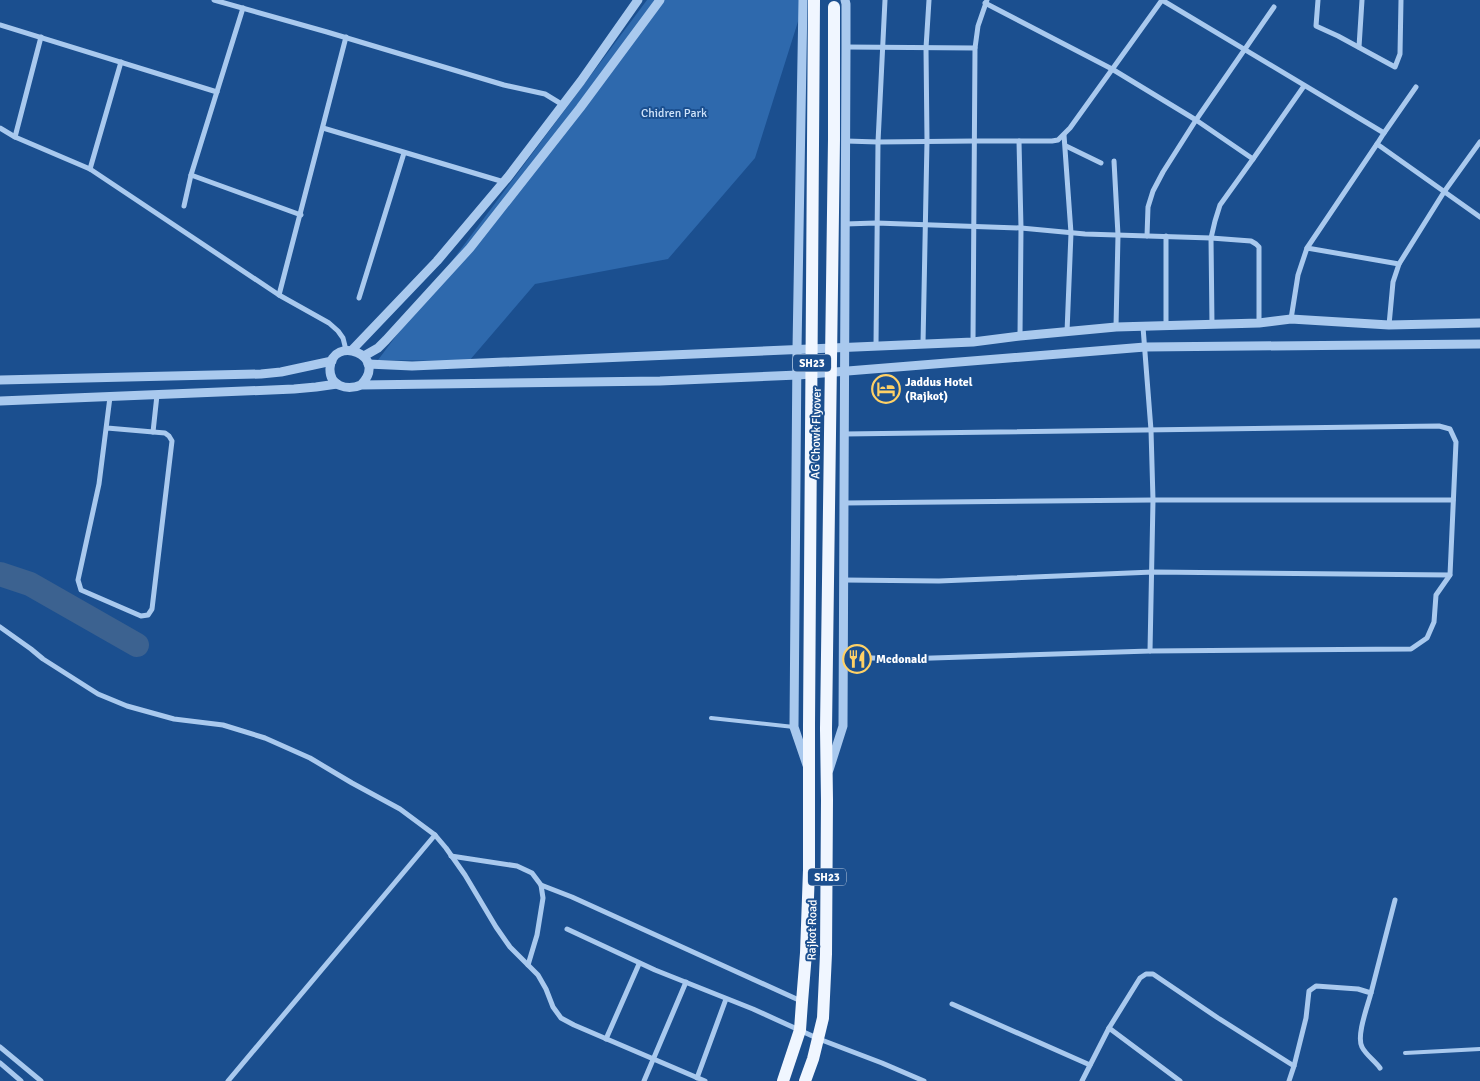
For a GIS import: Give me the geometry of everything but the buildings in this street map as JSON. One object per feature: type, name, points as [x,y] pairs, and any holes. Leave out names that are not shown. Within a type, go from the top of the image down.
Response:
[{"type":"main road","name":"AG Chowk Flyover","points":[[809,772],[814,0]]},
{"type":"main road","name":"AG Chowk Flyover","points":[[827,776],[834,3]]},
{"type":"main road","name":"Rajkot Road","points":[[802,1002],[809,870],[809,772]]},
{"type":"main road","name":"Rajkot Road","points":[[805,1081],[823,1018],[826,954],[827,776]]},
{"type":"main road","name":"SH23","points":[[782,1081],[800,1030],[802,1002]]},
{"type":"street","points":[[214,0],[504,85],[545,94],[563,105]]},
{"type":"street","points":[[638,0],[563,105],[504,182],[437,261],[349,350],[335,356],[330,367],[330,373],[336,384],[348,388],[361,385],[660,381],[798,375],[1144,347],[1480,344]]},
{"type":"street","points":[[366,360],[470,248],[580,108],[660,0]]},
{"type":"street","points":[[803,0],[797,350],[794,727],[809,772]]},
{"type":"street","points":[[827,776],[843,726],[845,0]]},
{"type":"street","points":[[876,346],[878,142],[885,0]]},
{"type":"street","points":[[923,344],[927,141],[926,48],[929,0]]},
{"type":"street","points":[[846,141],[1058,140],[1064,136],[1162,0],[1384,133]]},
{"type":"street","points":[[1318,0],[1316,26],[1395,67],[1400,54],[1401,0]]},
{"type":"street","points":[[1359,47],[1362,0]]},
{"type":"street","points":[[973,342],[975,48],[978,26],[986,2],[1112,69],[1196,120],[1253,159]]},
{"type":"street","points":[[1147,236],[1148,207],[1153,191],[1163,172],[1196,120],[1274,7]]},
{"type":"street","points":[[184,206],[191,175],[244,8]]},
{"type":"street","points":[[0,25],[217,92]]},
{"type":"street","points":[[15,137],[41,38]]},
{"type":"street","points":[[279,294],[346,38]]},
{"type":"street","points":[[846,47],[975,48]]},
{"type":"street","points":[[90,169],[121,62]]},
{"type":"street","points":[[1212,325],[1211,238],[1220,205],[1304,86]]},
{"type":"street","points":[[1290,319],[1298,275],[1307,248],[1416,87]]},
{"type":"street","points":[[0,128],[15,137],[90,169],[279,294],[329,323],[338,331],[349,350],[366,360],[412,366],[797,350],[973,342],[1116,327],[1259,323],[1290,319],[1389,325],[1480,323]]},
{"type":"street","points":[[323,128],[504,182]]},
{"type":"street","points":[[1064,136],[1071,233],[1067,332]]},
{"type":"street","points":[[1019,141],[1021,228],[1020,336]]},
{"type":"street","points":[[1389,325],[1393,282],[1399,264],[1444,192],[1480,142]]},
{"type":"street","points":[[1377,144],[1480,218]]},
{"type":"street","points":[[1066,146],[1101,163]]},
{"type":"street","points":[[359,298],[404,152]]},
{"type":"street","points":[[1114,161],[1118,235],[1116,327]]},
{"type":"street","points":[[191,175],[301,215]]},
{"type":"street","points":[[845,224],[876,223],[1021,228],[1071,233],[1251,241],[1259,247],[1259,323]]},
{"type":"street","points":[[1166,236],[1166,326]]},
{"type":"street","points":[[1307,248],[1399,264]]},
{"type":"street","points":[[1143,327],[1153,500],[1150,652]]},
{"type":"street","points":[[361,385],[368,374],[366,360]]},
{"type":"street","points":[[0,380],[260,374],[288,371],[332,361]]},
{"type":"street","points":[[0,401],[294,390],[336,384]]},
{"type":"street","points":[[153,432],[157,395]]},
{"type":"street","points":[[107,428],[165,433],[172,441],[152,610],[148,615],[141,616],[81,590],[78,580],[99,484],[110,397]]},
{"type":"street","points":[[843,657],[902,659],[1150,652],[1411,649],[1427,638],[1434,622],[1436,595],[1450,575],[1456,442],[1450,430],[1439,426],[844,434]]},
{"type":"street","points":[[844,503],[1453,500]]},
{"type":"street","points":[[844,580],[939,581],[1153,572],[1450,575]]},
{"type":"street","points":[[0,627],[43,659],[98,694],[127,706],[174,719],[223,725],[266,738],[310,758],[400,809],[435,835],[452,856],[510,947],[538,975],[553,1007],[561,1018],[705,1081]]},
{"type":"street","points":[[228,1081],[435,835]]},
{"type":"street","points":[[452,856],[517,866],[532,873],[541,885],[572,897],[802,1002]]},
{"type":"street","points":[[528,965],[537,935],[542,898],[541,885]]},
{"type":"street","points":[[1380,1068],[1362,1047],[1360,1034],[1395,900]]},
{"type":"street","points":[[567,929],[639,964],[753,1009],[818,1038],[924,1081]]},
{"type":"street","points":[[606,1039],[639,964]]},
{"type":"street","points":[[1082,1081],[1110,1028],[1140,978],[1146,974],[1153,974],[1294,1066]]},
{"type":"street","points":[[644,1081],[686,982]]},
{"type":"street","points":[[1289,1081],[1306,1018],[1309,991],[1316,986],[1325,986],[1358,989],[1371,993]]},
{"type":"street","points":[[697,1078],[726,999]]},
{"type":"street","points":[[952,1004],[1090,1066]]},
{"type":"street","points":[[1110,1028],[1180,1081]]},
{"type":"street","points":[[0,1047],[40,1081]]},
{"type":"street","points":[[0,1063],[21,1081]]},
{"type":"lane","points":[[711,718],[794,727]]},
{"type":"lane","points":[[1405,1053],[1480,1049]]},
{"type":"green space","name":"Chidren Park","points":[[647,0],[801,0],[801,12],[755,158],[668,259],[535,284],[469,361],[378,360]]},
{"type":"waterway","points":[[0,574],[30,584],[137,645]]},
{"type":"place","name":"Jaddus Hotel (Rajkot)","points":[[886,389]]},
{"type":"place","name":"Mcdonald","points":[[857,659]]}]
